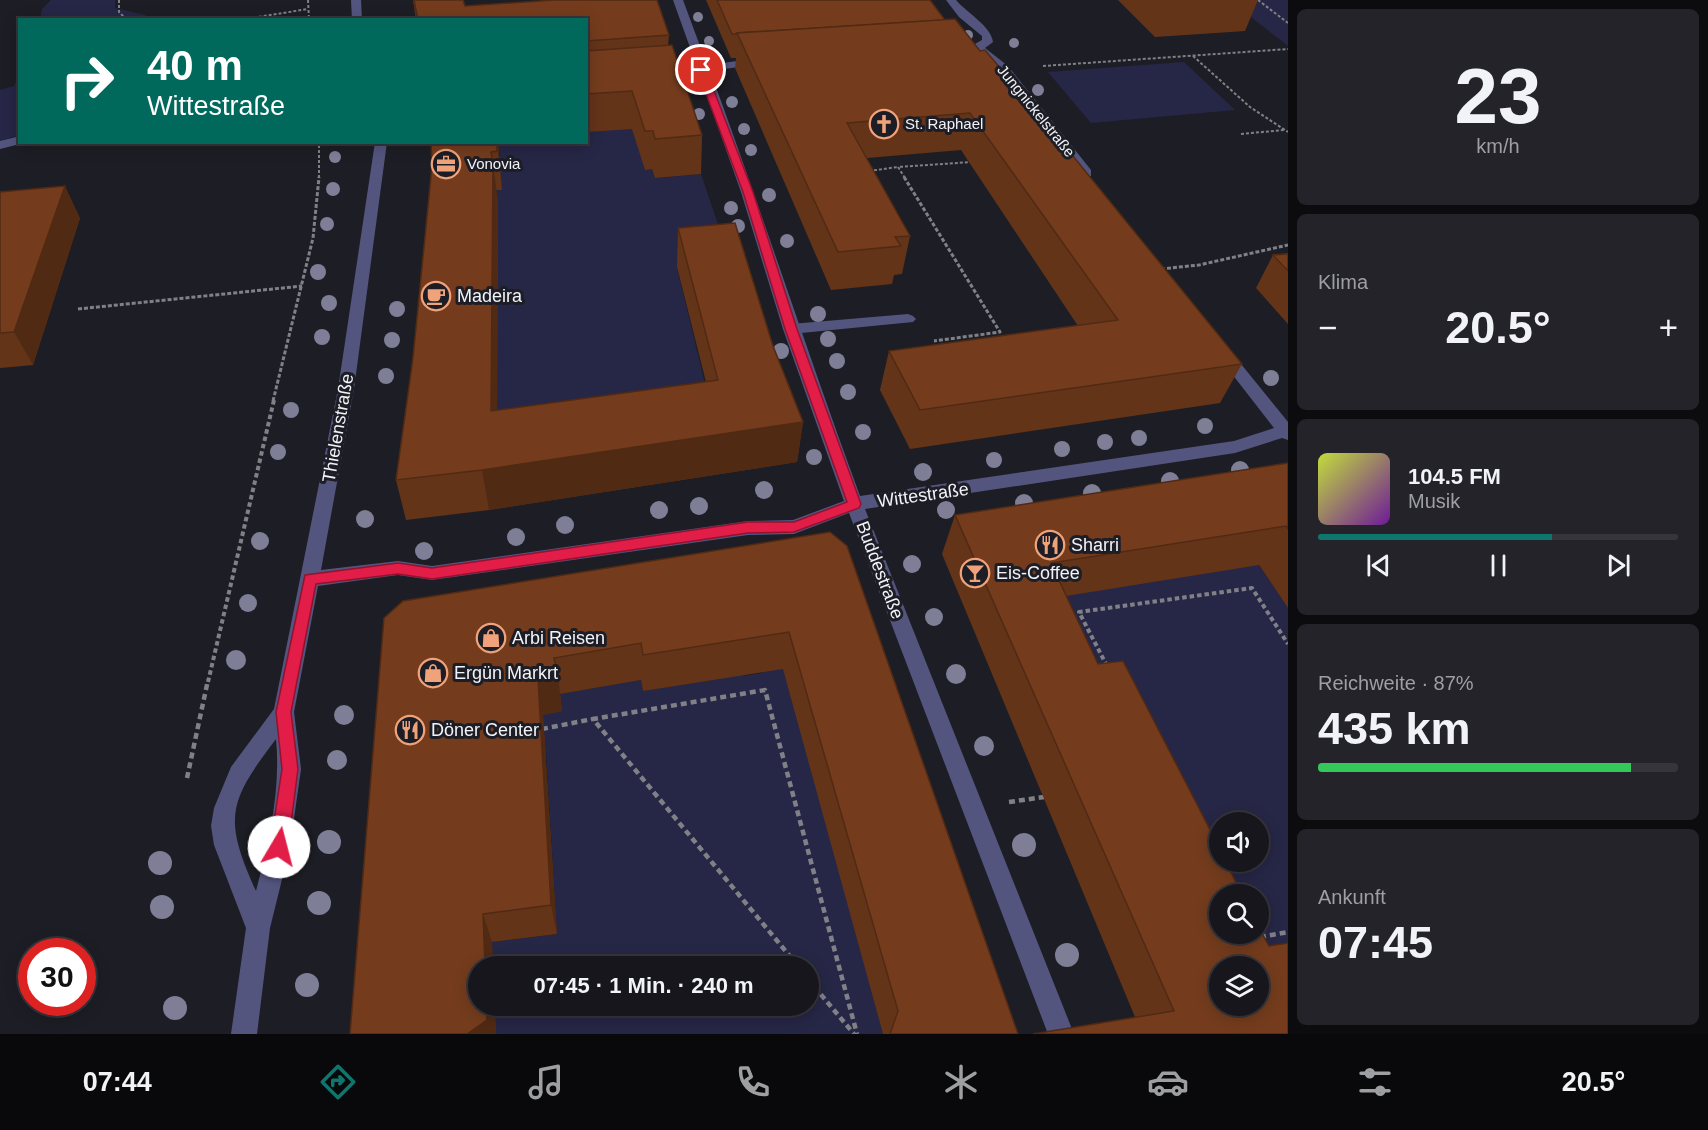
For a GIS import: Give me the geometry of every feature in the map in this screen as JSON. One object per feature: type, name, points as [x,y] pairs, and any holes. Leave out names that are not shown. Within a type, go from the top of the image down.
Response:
[{"type":"street","points":[[356,0],[357,18]]},
{"type":"street","name":"Buddestraße","points":[[678,0],[701,70],[748,192],[791,329],[854,504],[1061,1034]]},
{"type":"street","name":"Jungnickelstraße","points":[[951,0],[963,15],[987,35],[988,42],[971,47],[1005,68],[1092,181]]},
{"type":"street","points":[[640,79],[672,77],[734,63],[769,60]]},
{"type":"street","points":[[0,145],[18,140]]},
{"type":"street","name":"Thielenstraße","points":[[244,1034],[258,928],[279,847],[290,769],[284,712],[346,389],[381,144]]},
{"type":"street","points":[[791,329],[908,319]]},
{"type":"street","points":[[1216,343],[1287,431]]},
{"type":"street","name":"Wittestraße","points":[[310,579],[398,568],[432,573],[748,528],[794,527],[854,504],[1235,447],[1287,431]]},
{"type":"street","name":"Thielenstraße","points":[[258,928],[251,902],[224,844],[223,820],[226,800],[238,774],[284,712]]},
{"type":"path","points":[[119,0],[119,12],[125,18]]},
{"type":"path","points":[[308,0],[309,18]]},
{"type":"path","points":[[1258,0],[1288,23]]},
{"type":"path","points":[[252,18],[309,9]]},
{"type":"path","points":[[1005,68],[1288,49]]},
{"type":"path","points":[[1192,55],[1225,87],[1263,118],[1286,131]]},
{"type":"path","points":[[1240,134],[1286,131]]},
{"type":"path","points":[[187,778],[230,580],[313,238],[321,157],[319,144]]},
{"type":"path","points":[[867,171],[981,162]]},
{"type":"path","points":[[898,167],[1000,332],[930,342]]},
{"type":"path","points":[[1158,270],[1199,265],[1288,245]]},
{"type":"path","points":[[78,309],[302,286]]},
{"type":"path","points":[[1111,675],[1079,612],[1252,588],[1288,644]]},
{"type":"path","points":[[537,729],[765,690],[856,1034]]},
{"type":"path","points":[[593,719],[790,956]]},
{"type":"path","points":[[1269,935],[1288,932]]},
{"type":"path","points":[[819,992],[856,1034]]},
{"type":"shaded area","points":[[51,0],[115,0],[115,8],[150,18],[40,18],[42,9]]},
{"type":"shaded area","points":[[1229,0],[1288,0],[1288,46]]},
{"type":"shaded area","points":[[1184,62],[1235,110],[1091,123],[1048,72]]},
{"type":"shaded area","points":[[18,78],[18,135],[0,141],[0,90],[14,86]]},
{"type":"shaded area","points":[[632,125],[645,169],[652,169],[655,178],[701,174],[728,254],[677,268],[707,392],[489,484],[488,228],[498,227],[496,190],[502,190],[494,158],[500,157],[498,146],[494,144],[588,144],[588,128]]},
{"type":"shaded area","points":[[1258,564],[1288,608],[1288,964],[1269,965],[1269,956],[1225,956],[1218,944],[1269,944],[1269,884],[1209,884],[1209,927],[1032,600]]},
{"type":"shaded area","points":[[781,653],[883,1034],[496,1034],[495,1016],[819,1016],[819,956],[493,956],[492,942],[557,934],[546,753],[497,731],[559,694],[641,680],[643,691],[739,663],[743,676],[763,673],[768,654]]},
{"type":"building","points":[[414,0],[463,0],[465,6],[555,0],[657,0],[669,35],[588,41],[588,18],[418,18]]},
{"type":"building","points":[[717,0],[930,0],[945,20],[732,34]]},
{"type":"building","points":[[955,19],[980,51],[985,50],[1051,129],[1242,364],[920,410],[889,351],[1118,320],[970,113],[847,123],[910,236],[895,237],[901,246],[838,252],[737,33]]},
{"type":"building","points":[[672,45],[702,135],[655,139],[653,131],[645,131],[632,91],[588,94],[588,51]]},
{"type":"building","points":[[431,144],[497,144],[497,151],[491,152],[493,163],[491,411],[718,380],[678,228],[735,223],[773,346],[803,422],[482,470],[396,480],[413,358],[432,166]]},
{"type":"building","points":[[65,186],[14,332],[0,333],[0,192]]},
{"type":"building","points":[[1288,254],[1288,271],[1273,255]]},
{"type":"building","points":[[1288,463],[1288,529],[1286,526],[1051,563],[1098,664],[1123,661],[1209,828],[1209,872],[1231,872],[1237,884],[1209,884],[1209,944],[1268,944],[1269,946],[1288,943],[1288,1034],[1033,1034],[1174,1011],[955,515]]},
{"type":"building","points":[[830,532],[847,546],[1018,1034],[890,1034],[898,1011],[789,632],[643,655],[641,643],[554,658],[558,675],[538,679],[551,905],[483,914],[485,956],[468,956],[468,1016],[487,1016],[487,1020],[467,1034],[350,1034],[384,618],[403,601]]},
{"type":"place","name":"St. Raphael","points":[[884,124]]},
{"type":"place","name":"Vonovia","points":[[446,164]]},
{"type":"place","name":"Madeira","points":[[436,296]]},
{"type":"place","name":"Sharri","points":[[1050,545]]},
{"type":"place","name":"Eis-Coffee","points":[[975,573]]},
{"type":"place","name":"Arbi Reisen","points":[[491,638]]},
{"type":"place","name":"Ergün Markrt","points":[[433,673]]},
{"type":"place","name":"Döner Center","points":[[410,730]]},
{"type":"route","points":[[279,847],[290,769],[284,712],[310,579],[398,568],[432,573],[748,528],[794,527],[854,504],[791,329],[748,192],[701,70]]}]
